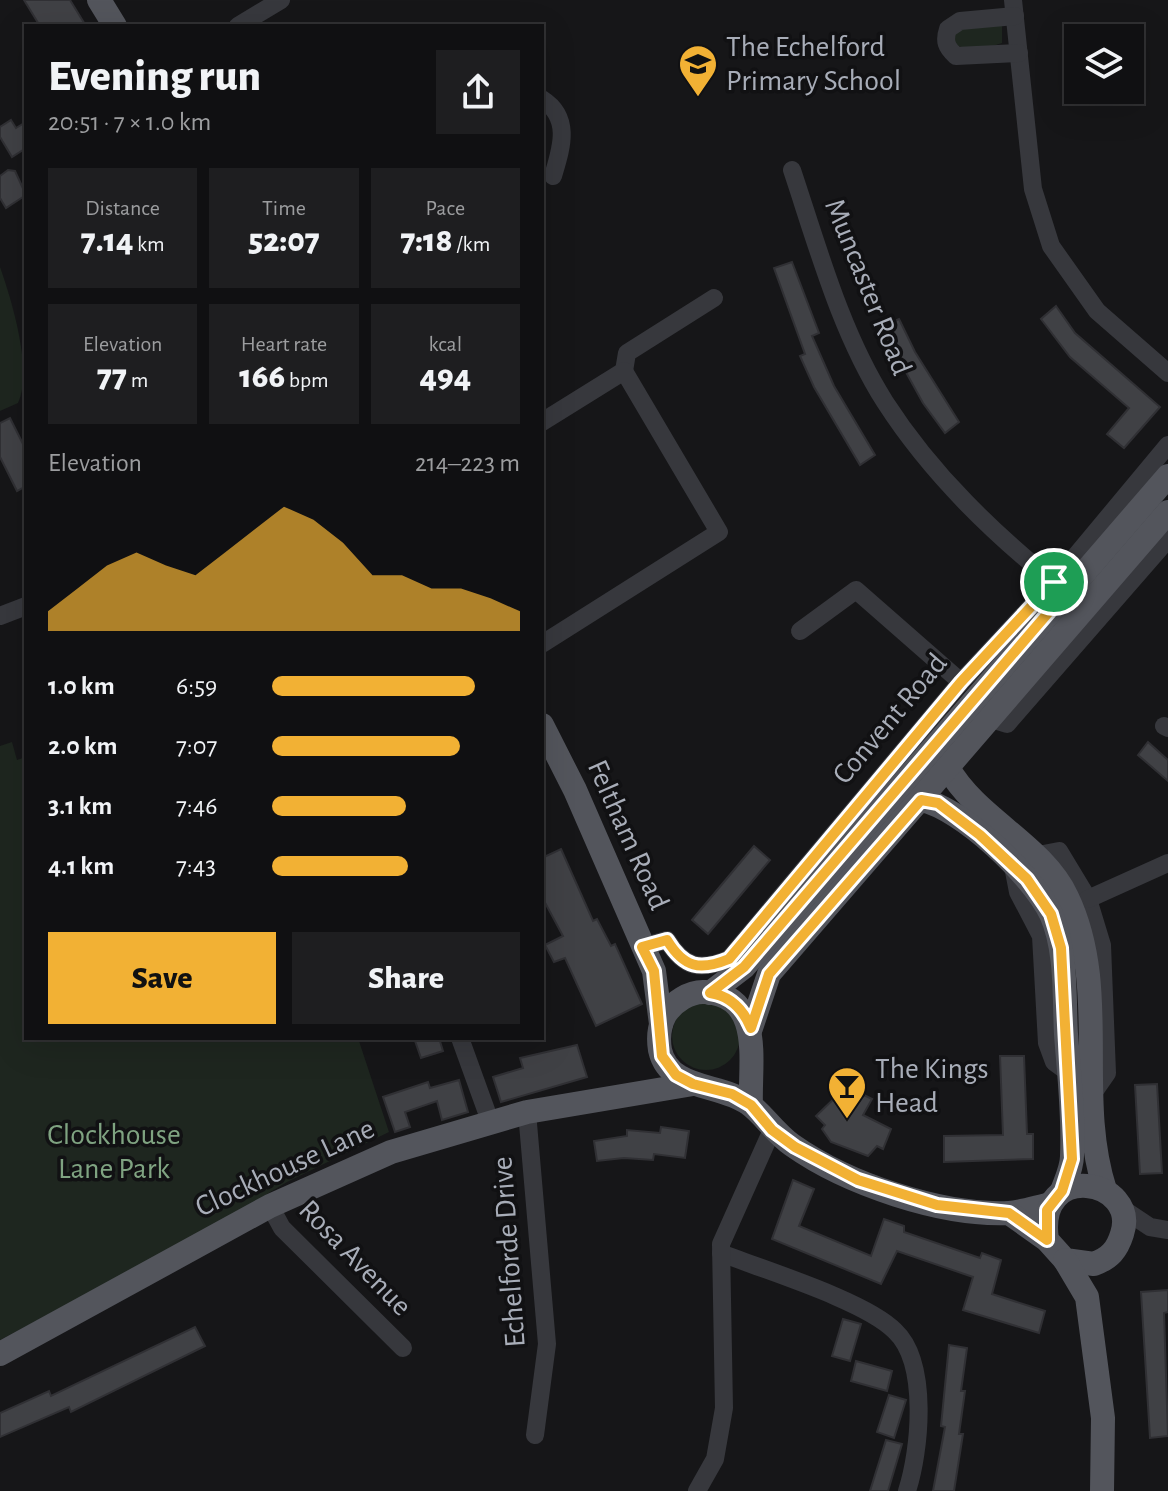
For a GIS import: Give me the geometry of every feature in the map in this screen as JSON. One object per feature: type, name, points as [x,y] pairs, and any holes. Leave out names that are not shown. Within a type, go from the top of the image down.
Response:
[{"type":"main road","points":[[99,0],[114,24]]},
{"type":"main road","name":"Convent Road","points":[[706,992],[744,967],[920,762],[1060,587],[1168,476]]},
{"type":"main road","points":[[751,1105],[751,1028],[769,974],[1168,512]]},
{"type":"main road","name":"Feltham Road","points":[[544,729],[575,790],[654,971],[661,1024]]},
{"type":"main road","points":[[948,768],[960,789],[1023,861],[1027,879],[1051,914],[1061,948],[1072,1159],[1045,1222],[1047,1240]]},
{"type":"main road","points":[[921,800],[938,803],[1065,894],[1087,954],[1093,1155],[1124,1220],[1119,1246],[1102,1261],[1087,1297]]},
{"type":"main road","points":[[654,971],[731,1000],[745,1014],[751,1028]]},
{"type":"main road","points":[[706,992],[679,1000],[661,1024],[662,1056],[676,1075],[751,1105],[772,1130],[795,1147],[894,1194],[959,1209],[1009,1213],[1056,1198],[1078,1185],[1112,1198]]},
{"type":"main road","points":[[700,1085],[731,1078],[750,1053]]},
{"type":"main road","points":[[619,1098],[662,1056]]},
{"type":"main road","name":"Clockhouse Lane","points":[[0,1354],[270,1206],[379,1157],[527,1112],[700,1085]]},
{"type":"main road","points":[[1009,1213],[1047,1240],[1065,1260],[1087,1297],[1103,1418],[1102,1491]]},
{"type":"main road","points":[[1065,1260],[1080,1264],[1102,1261]]},
{"type":"street","points":[[241,24],[281,0]]},
{"type":"street","points":[[1019,53],[956,56],[947,48],[945,38],[948,29],[960,21],[1014,8],[1019,53],[1033,189],[1051,246],[1097,311],[1168,373]]},
{"type":"street","points":[[544,101],[558,116],[564,139],[553,176]]},
{"type":"street","name":"Muncaster Road","points":[[792,170],[831,285],[856,346],[884,401],[924,456],[962,500],[1060,587]]},
{"type":"street","points":[[544,643],[719,532],[624,371],[627,353],[714,298]]},
{"type":"street","points":[[544,421],[624,371]]},
{"type":"street","name":"Convent Road","points":[[642,947],[667,940],[676,955],[691,967],[709,967],[729,959],[961,682],[1060,587],[1168,445]]},
{"type":"street","points":[[991,719],[1007,724],[1168,539]]},
{"type":"street","points":[[800,631],[856,590],[961,682]]},
{"type":"street","points":[[0,616],[24,607]]},
{"type":"street","points":[[1023,861],[1059,851],[1088,899],[1102,945],[1107,1073],[1091,1096]]},
{"type":"street","points":[[1088,899],[1168,863]]},
{"type":"street","points":[[461,1040],[490,1121]]},
{"type":"street","name":"Echelforde Drive","points":[[527,1112],[547,1344],[535,1435]]},
{"type":"street","points":[[697,1491],[715,1459],[724,1408],[721,1253],[733,1211],[772,1130]]},
{"type":"street","points":[[1112,1198],[1159,1228]]},
{"type":"street","name":"Rosa Avenue","points":[[270,1206],[282,1228],[403,1348]]},
{"type":"street","points":[[1122,1236],[1132,1230],[1159,1228]]},
{"type":"street","points":[[721,1253],[872,1313],[901,1337],[916,1385],[920,1436],[907,1491]]},
{"type":"green space","points":[[1002,25],[1002,43],[978,48],[954,44],[952,30]]},
{"type":"green space","points":[[0,267],[15,317],[23,373],[18,403],[0,411]]},
{"type":"green space","name":"Clockhouse Lane Park","points":[[12,742],[17,760],[24,758],[24,1040],[359,1040],[389,1132],[287,1182],[197,1236],[0,1340],[0,746]]},
{"type":"green space","points":[[699,1002],[713,1002],[725,1007],[735,1017],[740,1036],[735,1055],[725,1065],[713,1070],[699,1070],[687,1065],[677,1055],[672,1043],[672,1029],[677,1017],[687,1007]]},
{"type":"building","points":[[24,0],[70,0],[85,24],[39,24]]},
{"type":"building","points":[[11,120],[16,128],[24,123],[24,149],[12,157],[0,137],[0,127]]},
{"type":"building","points":[[8,170],[15,171],[24,191],[24,196],[6,208],[0,198],[0,176]]},
{"type":"building","points":[[792,262],[819,333],[812,336],[834,386],[875,455],[860,465],[814,387],[800,356],[805,354],[774,268]]},
{"type":"building","points":[[1056,306],[1075,333],[1160,407],[1124,448],[1107,434],[1129,408],[1070,357],[1041,319]]},
{"type":"building","points":[[899,319],[915,352],[959,422],[945,433],[923,403],[881,327]]},
{"type":"building","points":[[10,418],[24,446],[24,487],[17,491],[0,457],[0,423]]},
{"type":"building","points":[[1148,742],[1168,760],[1168,781],[1138,755]]},
{"type":"building","points":[[754,846],[770,860],[708,934],[692,920]]},
{"type":"building","points":[[561,849],[593,921],[597,919],[611,946],[615,944],[642,1004],[596,1026],[565,958],[554,962],[545,945],[563,936],[544,901],[544,857]]},
{"type":"building","points":[[415,1040],[440,1040],[443,1051],[421,1058]]},
{"type":"building","points":[[577,1045],[587,1077],[501,1102],[493,1077],[523,1068],[520,1058]]},
{"type":"building","points":[[1000,1056],[1024,1056],[1027,1134],[1033,1134],[1033,1159],[944,1162],[944,1136],[1003,1135]]},
{"type":"building","points":[[459,1080],[468,1112],[442,1120],[437,1101],[405,1112],[410,1127],[395,1132],[383,1097],[428,1082],[430,1088]]},
{"type":"building","points":[[1157,1084],[1162,1173],[1140,1174],[1135,1085]]},
{"type":"building","name":"The Kings Head","points":[[854,1090],[872,1099],[863,1115],[891,1129],[883,1149],[877,1146],[868,1156],[831,1142],[822,1129],[825,1125],[816,1116],[842,1091],[852,1095]]},
{"type":"building","points":[[661,1127],[689,1131],[685,1158],[654,1154],[653,1160],[624,1158],[597,1161],[594,1141],[627,1136],[627,1130],[660,1133]]},
{"type":"building","points":[[793,1180],[814,1189],[799,1226],[871,1256],[884,1219],[904,1226],[904,1232],[980,1258],[982,1253],[1001,1260],[992,1294],[1045,1311],[1039,1333],[963,1310],[973,1277],[897,1251],[881,1284],[772,1239]]},
{"type":"building","points":[[1168,1290],[1168,1312],[1164,1313],[1168,1436],[1150,1438],[1141,1292]]},
{"type":"building","points":[[843,1319],[861,1324],[850,1361],[832,1356]]},
{"type":"building","points":[[195,1327],[205,1346],[71,1412],[69,1407],[0,1437],[0,1413],[49,1391],[51,1396]]},
{"type":"building","points":[[949,1345],[967,1348],[959,1434],[963,1434],[954,1491],[933,1491],[945,1427],[941,1426]]},
{"type":"building","points":[[856,1361],[892,1371],[887,1391],[851,1381]]},
{"type":"building","points":[[889,1395],[906,1400],[894,1438],[877,1432]]},
{"type":"building","points":[[886,1440],[902,1444],[888,1491],[870,1491]]},
{"type":"place","name":"The Echelford Primary School","points":[[698,98]]},
{"type":"place","name":"The Kings Head","points":[[847,1120]]},
{"type":"route","points":[[1054,582],[1066,592],[744,967],[710,993],[731,1000],[745,1014],[751,1028],[769,974],[921,800],[938,803],[980,835],[1027,879],[1051,914],[1061,948],[1072,1159],[1062,1191],[1047,1210],[1047,1240],[1009,1213],[937,1205],[894,1194],[858,1180],[795,1147],[772,1130],[751,1105],[732,1094],[693,1084],[676,1075],[662,1056],[654,971],[642,947],[667,940],[676,955],[691,967],[709,967],[729,959],[961,682],[1054,582]]}]
